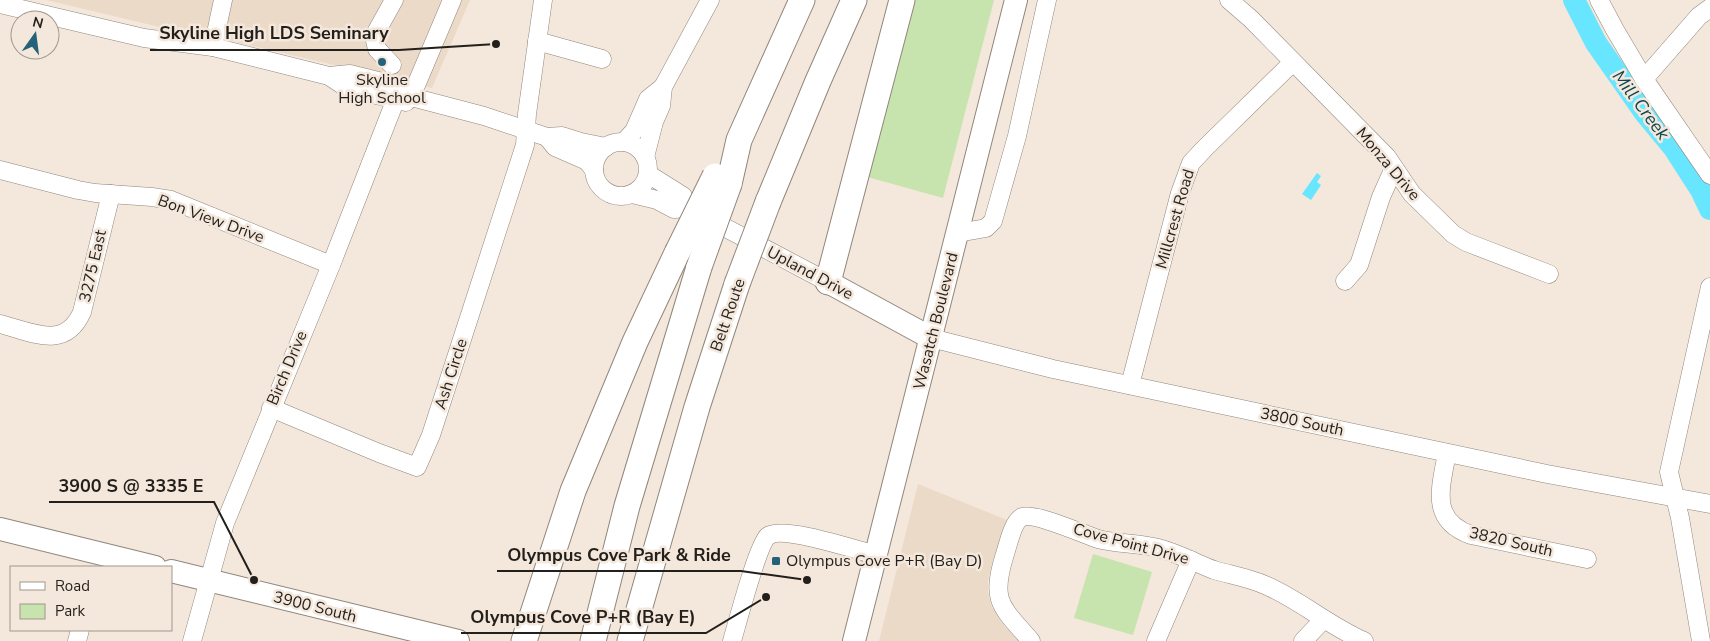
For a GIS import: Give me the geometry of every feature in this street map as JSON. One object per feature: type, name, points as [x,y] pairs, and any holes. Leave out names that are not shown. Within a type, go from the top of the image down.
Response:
[{"type":"highway","points":[[596,630],[627,506],[699,267],[722,180],[802,0]]},
{"type":"highway","name":"Belt Route","points":[[632,633],[694,417],[738,284],[768,202],[854,0]]},
{"type":"highway","points":[[828,282],[902,0]]},
{"type":"highway","points":[[524,641],[573,491],[635,342],[677,253],[722,180]]},
{"type":"main road","name":"Wasatch Boulevard","points":[[854,641],[1016,0]]},
{"type":"main road","name":"Upland Drive","points":[[828,282],[931,338]]},
{"type":"main road","points":[[0,529],[97,560],[147,566]]},
{"type":"main road","name":"3900 South","points":[[172,571],[458,641]]},
{"type":"street","points":[[213,47],[223,0]]},
{"type":"street","points":[[392,65],[377,49],[374,36],[394,0]]},
{"type":"street","points":[[414,90],[452,0]]},
{"type":"street","points":[[526,129],[543,0]]},
{"type":"street","points":[[624,142],[634,131],[648,100],[663,87],[710,0]]},
{"type":"street","points":[[958,233],[986,228],[994,221],[1017,136],[1047,0]]},
{"type":"street","name":"Monza Drive","points":[[1229,0],[1387,157],[1412,194],[1453,234],[1466,242],[1549,274]]},
{"type":"street","points":[[1599,0],[1644,79],[1710,175]]},
{"type":"street","points":[[7,3],[144,38],[213,47],[329,76],[350,74],[422,92],[431,102]]},
{"type":"street","points":[[1644,79],[1699,16],[1710,8]]},
{"type":"street","points":[[537,41],[602,59]]},
{"type":"street","name":"Millcrest Road","points":[[1130,385],[1180,193],[1191,163],[1292,62]]},
{"type":"street","points":[[329,76],[347,88],[396,100],[400,94],[484,116],[547,137],[562,136],[586,144],[606,147]]},
{"type":"street","points":[[547,137],[555,147],[587,161],[594,170],[600,186],[607,192],[624,196],[632,194],[640,189],[645,182],[646,165],[654,122],[661,106],[663,87]]},
{"type":"street","name":"Birch Drive","points":[[192,641],[225,522],[331,265],[396,100]]},
{"type":"street","name":"Ash Circle","points":[[271,408],[417,467],[431,435],[522,155],[526,129]]},
{"type":"street","points":[[594,170],[600,153],[606,147],[624,142],[640,150],[646,165]]},
{"type":"street","name":"Upland Drive","points":[[646,165],[683,196],[688,208]]},
{"type":"street","points":[[1344,281],[1359,265],[1381,197],[1394,168]]},
{"type":"street","name":"Bon View Drive","points":[[0,170],[78,190],[171,200],[331,265]]},
{"type":"street","name":"3275 East","points":[[0,324],[47,336],[58,336],[67,332],[78,323],[110,194]]},
{"type":"street","name":"Upland Drive","points":[[632,194],[657,200],[674,209],[688,208],[828,282]]},
{"type":"street","points":[[1701,641],[1670,472],[1710,287]]},
{"type":"street","name":"3800 South","points":[[931,338],[1053,370],[1547,474],[1710,504]]},
{"type":"street","name":"3820 South","points":[[1447,453],[1440,492],[1440,504],[1445,517],[1455,528],[1470,535],[1587,559]]},
{"type":"street","name":"Cove Point Drive","points":[[1031,641],[1003,609],[998,593],[999,572],[1013,530],[1016,523],[1024,516],[1038,518],[1111,542],[1159,548],[1212,569],[1266,585],[1294,599],[1324,620],[1364,641]]},
{"type":"street","points":[[732,641],[758,556],[767,537],[772,534],[796,534],[876,555]]},
{"type":"street","points":[[1156,641],[1191,560]]},
{"type":"street","points":[[1302,641],[1324,620]]},
{"type":"shaded area","name":"Skyline High School","points":[[46,0],[470,0],[432,88]]},
{"type":"shaded area","points":[[918,484],[1007,520],[988,579],[988,592],[991,605],[998,617],[1006,628],[1020,641],[879,641]]},
{"type":"green space","points":[[910,0],[994,0],[943,198],[864,176]]},
{"type":"green space","points":[[1093,554],[1152,572],[1133,635],[1074,618]]},
{"type":"water","points":[[1317,173],[1321,176],[1317,182],[1321,185],[1311,200],[1302,194]]},
{"type":"waterway","name":"Mill Creek","points":[[1574,0],[1596,43],[1645,113],[1674,148],[1701,190],[1710,209]]},
{"type":"place","name":"Skyline High LDS Seminary","points":[[496,44]]},
{"type":"place","name":"Skyline High School","points":[[382,62]]},
{"type":"place","name":"Olympus Cove P+R (Bay D)","points":[[776,561]]},
{"type":"place","name":"3900 S @ 3335 E","points":[[254,580]]},
{"type":"place","name":"Olympus Cove Park & Ride","points":[[807,580]]},
{"type":"place","name":"Olympus Cove P+R (Bay E)","points":[[766,597]]}]
